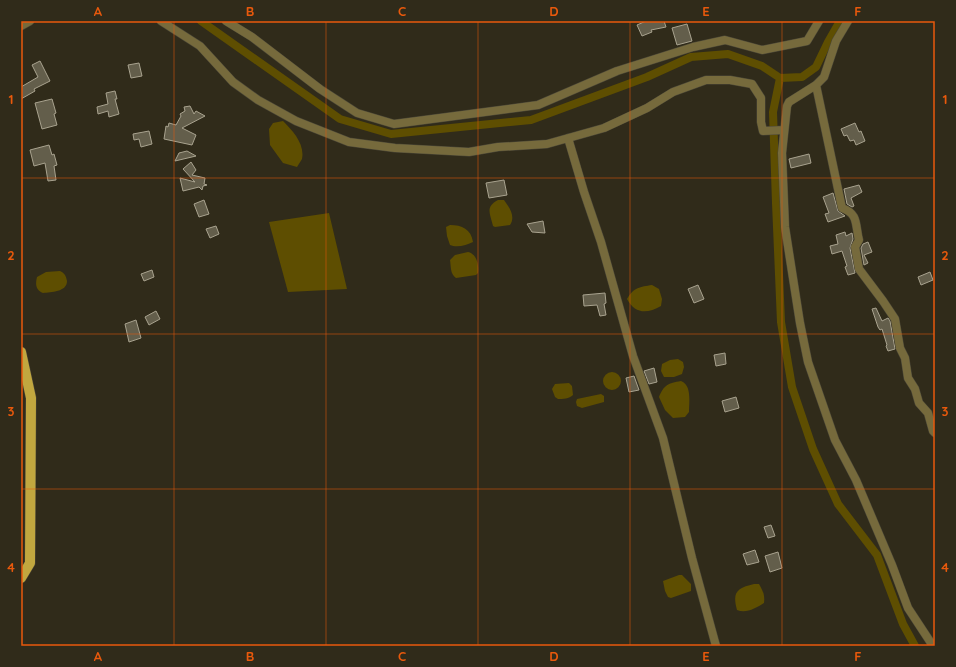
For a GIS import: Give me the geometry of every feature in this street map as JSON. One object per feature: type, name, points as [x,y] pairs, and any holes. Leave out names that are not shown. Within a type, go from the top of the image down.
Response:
[{"type":"main road","points":[[21,352],[31,398],[31,406],[30,563],[21,578]]},
{"type":"street","points":[[21,26],[30,21]]},
{"type":"street","points":[[161,21],[200,46],[233,82],[258,100],[296,121],[349,142],[395,148],[469,152],[498,147],[547,144],[604,128],[647,108],[673,92],[706,80],[730,80],[752,84],[761,98],[763,131],[784,130]]},
{"type":"street","points":[[226,21],[252,37],[320,89],[357,113],[394,124],[538,105],[617,71],[693,47],[725,40],[762,50],[807,41],[819,21]]},
{"type":"street","points":[[848,21],[836,41],[824,77],[816,85],[789,102],[786,106],[782,153],[785,227],[800,323],[808,362],[835,440],[859,487],[892,565],[908,608],[933,646]]},
{"type":"street","points":[[816,85],[842,208],[850,211],[855,216],[859,240],[855,247],[859,269],[884,301],[895,319],[900,348],[905,358],[908,378],[915,389],[919,402],[928,413],[933,431],[935,433]]},
{"type":"street","points":[[568,138],[601,242],[633,356],[663,438],[692,558],[716,646]]},
{"type":"shaded area","points":[[283,121],[294,133],[302,148],[302,159],[297,167],[283,163],[270,145],[269,129],[273,123]]},
{"type":"shaded area","points":[[498,200],[504,200],[510,209],[512,222],[510,225],[493,226],[490,208],[491,205]]},
{"type":"shaded area","points":[[329,213],[347,289],[288,292],[269,222]]},
{"type":"shaded area","points":[[450,225],[462,227],[468,231],[473,242],[459,246],[450,245],[446,227]]},
{"type":"shaded area","points":[[468,252],[474,255],[477,260],[478,273],[476,275],[456,278],[452,272],[450,260],[455,255]]},
{"type":"shaded area","points":[[60,271],[65,274],[67,279],[66,285],[62,289],[43,293],[37,289],[37,277],[46,272]]},
{"type":"shaded area","points":[[652,285],[659,289],[662,299],[661,306],[656,309],[646,311],[634,308],[627,299],[632,292],[638,288]]},
{"type":"shaded area","points":[[678,359],[683,362],[684,367],[682,374],[674,377],[664,377],[661,371],[662,364],[670,360]]},
{"type":"shaded area","points":[[612,372],[618,375],[621,381],[618,387],[612,390],[606,387],[603,381],[606,375]]},
{"type":"shaded area","points":[[681,381],[687,386],[689,412],[685,417],[673,418],[665,410],[659,397],[667,385]]},
{"type":"shaded area","points":[[569,383],[572,386],[573,395],[564,399],[558,399],[555,397],[552,389],[555,384]]},
{"type":"shaded area","points":[[601,394],[604,396],[604,402],[582,408],[577,406],[577,399]]},
{"type":"shaded area","points":[[682,575],[691,584],[691,591],[671,598],[668,597],[663,581]]},
{"type":"shaded area","points":[[759,584],[763,591],[764,603],[747,611],[737,610],[735,599],[737,592],[743,587]]},
{"type":"building","points":[[646,21],[664,21],[666,27],[651,30],[652,32],[642,36],[637,25]]},
{"type":"building","points":[[687,24],[692,41],[677,45],[672,28]]},
{"type":"building","points":[[40,61],[50,81],[34,89],[35,91],[21,99],[21,87],[38,77],[32,65]]},
{"type":"building","points":[[139,63],[142,76],[131,78],[128,65]]},
{"type":"building","points":[[115,91],[117,99],[115,99],[119,114],[109,117],[108,111],[98,114],[97,107],[108,104],[106,93]]},
{"type":"building","points":[[52,99],[56,113],[54,114],[57,125],[42,129],[35,103]]},
{"type":"building","points":[[190,106],[194,114],[196,111],[205,116],[182,128],[196,135],[192,145],[164,139],[166,126],[168,127],[169,123],[176,125],[181,116],[180,114],[185,111],[184,107]]},
{"type":"building","points":[[855,123],[859,132],[861,131],[865,141],[856,145],[854,140],[850,141],[847,135],[844,136],[841,129]]},
{"type":"building","points":[[149,131],[152,144],[141,147],[139,139],[134,140],[133,134]]},
{"type":"building","points":[[49,145],[52,155],[54,154],[57,165],[54,166],[56,180],[48,181],[45,163],[34,166],[30,150]]},
{"type":"building","points":[[187,151],[196,156],[175,161],[179,153]]},
{"type":"building","points":[[809,154],[811,163],[791,168],[789,159]]},
{"type":"building","points":[[191,162],[196,170],[192,175],[205,178],[204,184],[207,185],[203,186],[202,190],[199,187],[183,191],[180,178],[195,182],[183,169]]},
{"type":"building","points":[[504,180],[507,195],[489,198],[486,183]]},
{"type":"building","points":[[859,185],[862,192],[851,198],[854,206],[852,207],[847,204],[844,189]]},
{"type":"building","points":[[833,193],[838,211],[845,216],[828,222],[825,214],[829,213],[823,197]]},
{"type":"building","points":[[204,200],[209,214],[199,217],[194,204]]},
{"type":"building","points":[[543,221],[545,233],[532,232],[527,224]]},
{"type":"building","points":[[216,226],[219,234],[210,238],[206,229]]},
{"type":"building","points":[[845,232],[846,236],[852,233],[853,239],[850,248],[855,273],[848,275],[845,267],[847,266],[842,251],[832,254],[830,246],[838,244],[836,235]]},
{"type":"building","points":[[868,242],[872,252],[864,255],[868,263],[864,265],[861,248],[863,244]]},
{"type":"building","points":[[152,270],[154,277],[144,281],[141,274]]},
{"type":"building","points":[[930,272],[933,280],[921,285],[918,277]]},
{"type":"building","points":[[698,285],[704,299],[694,303],[688,289]]},
{"type":"building","points":[[605,293],[606,303],[604,304],[606,315],[600,316],[597,305],[584,306],[583,295]]},
{"type":"building","points":[[876,308],[882,321],[888,318],[890,321],[895,349],[888,351],[882,329],[880,330],[878,327],[872,309]]},
{"type":"building","points":[[156,311],[160,319],[149,325],[145,317]]},
{"type":"building","points":[[136,320],[141,338],[129,342],[125,324]]},
{"type":"building","points":[[725,353],[726,364],[716,366],[714,355]]},
{"type":"building","points":[[654,368],[657,382],[649,384],[644,371]]},
{"type":"building","points":[[634,376],[639,390],[629,392],[626,378]]},
{"type":"building","points":[[736,397],[739,408],[725,412],[722,401]]},
{"type":"building","points":[[771,525],[775,536],[768,538],[764,527]]},
{"type":"building","points":[[755,550],[759,562],[747,565],[743,554]]},
{"type":"building","points":[[778,552],[782,568],[770,572],[765,556]]},
{"type":"waterway","points":[[201,21],[340,119],[391,134],[531,120],[647,77],[691,57],[728,54],[762,66],[780,78],[802,77],[816,67],[840,21]]},
{"type":"waterway","points":[[780,78],[773,112],[776,203],[781,322],[792,387],[813,449],[838,504],[877,555],[903,624],[915,646]]}]
